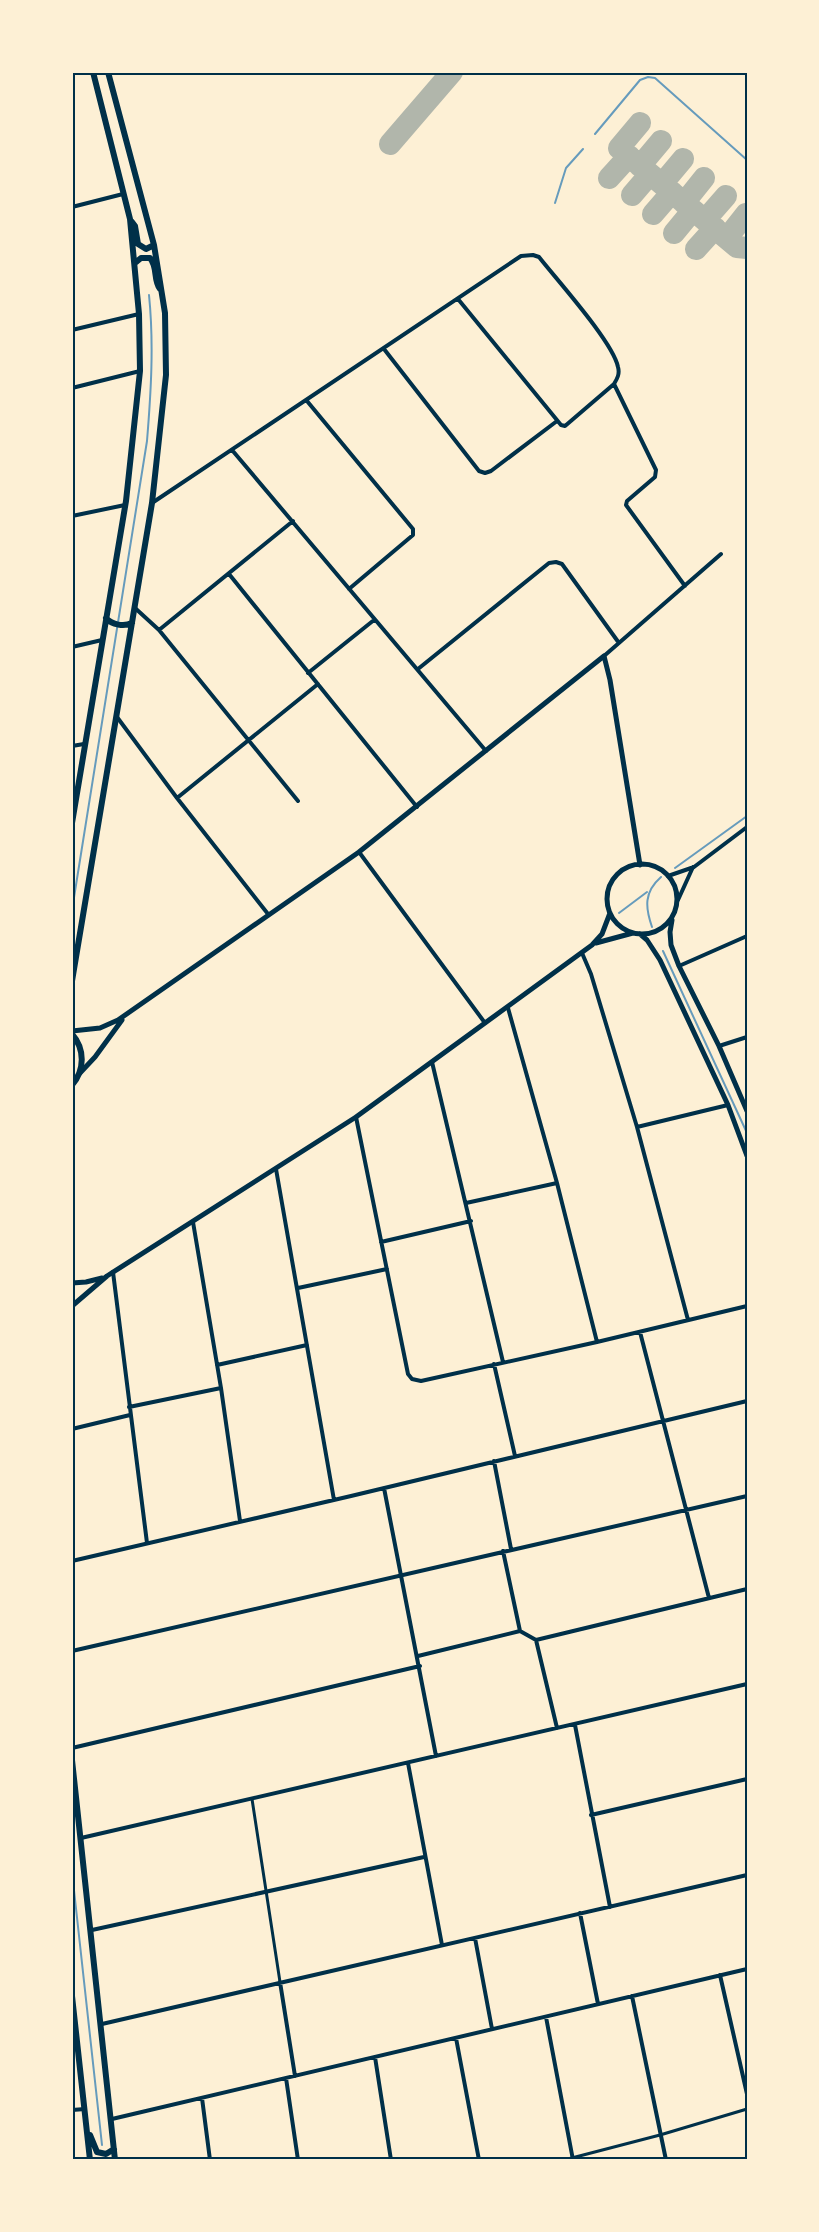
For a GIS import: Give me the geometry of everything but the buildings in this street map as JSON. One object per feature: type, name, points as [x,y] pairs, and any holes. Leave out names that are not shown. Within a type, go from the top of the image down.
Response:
[{"type":"main road","points":[[72,823],[102,640],[109,620],[140,371],[139,314],[130,219],[93,72]]},
{"type":"main road","points":[[72,981],[129,624],[152,503],[166,375],[162,292],[154,245],[108,72]]},
{"type":"main road","points":[[130,219],[135,226],[138,244],[146,249],[154,245]]},
{"type":"main road","points":[[135,263],[141,258],[150,258],[153,262],[157,284],[162,292]]},
{"type":"main road","points":[[109,620],[129,624]]},
{"type":"main road","points":[[72,1033],[81,1050],[82,1061],[72,1090]]},
{"type":"main road","points":[[72,1085],[78,1075]]},
{"type":"main road","points":[[72,1760],[116,2160]]},
{"type":"main road","points":[[72,1996],[74,2031],[90,2160]]},
{"type":"main road","points":[[87,2126],[97,2152],[106,2154],[114,2149]]},
{"type":"street","points":[[72,207],[124,194]]},
{"type":"street","points":[[152,503],[517,259],[527,255],[539,257],[602,338],[618,364],[619,371],[614,384],[565,426],[561,425],[458,299]]},
{"type":"street","points":[[72,330],[139,314]]},
{"type":"street","points":[[384,349],[479,471],[485,473],[491,471],[557,421]]},
{"type":"street","points":[[72,388],[140,371]]},
{"type":"street","points":[[614,384],[656,470],[653,479],[627,501],[628,508],[685,586]]},
{"type":"street","points":[[307,401],[413,529],[413,535],[349,589]]},
{"type":"street","points":[[232,450],[486,751]]},
{"type":"street","points":[[72,516],[125,505]]},
{"type":"street","points":[[159,630],[293,521]]},
{"type":"street","points":[[72,1033],[110,1025],[359,852],[604,657],[722,554]]},
{"type":"street","points":[[418,669],[549,563],[556,562],[562,564],[619,644]]},
{"type":"street","points":[[229,574],[417,807]]},
{"type":"street","points":[[134,607],[159,630],[298,801]]},
{"type":"street","points":[[308,673],[374,620]]},
{"type":"street","points":[[72,647],[102,640]]},
{"type":"street","points":[[604,657],[610,680],[640,865]]},
{"type":"street","points":[[177,798],[318,684]]},
{"type":"street","points":[[116,716],[268,914]]},
{"type":"street","points":[[72,746],[84,744]]},
{"type":"street","points":[[668,876],[694,867],[747,827]]},
{"type":"street","points":[[359,852],[485,1024]]},
{"type":"street","points":[[633,933],[616,921],[610,913],[607,902],[612,881],[620,873],[629,867],[640,865],[655,867],[668,876],[678,900]]},
{"type":"street","points":[[694,867],[678,900],[670,932],[671,945],[747,1110]]},
{"type":"street","points":[[72,1306],[107,1276],[356,1117],[508,1008],[592,945],[602,934],[610,913]]},
{"type":"street","points":[[592,945],[616,936],[658,930],[673,918]]},
{"type":"street","points":[[640,934],[647,940],[660,960],[744,1138],[747,1156]]},
{"type":"street","points":[[679,966],[747,936]]},
{"type":"street","points":[[582,953],[591,974],[637,1127],[688,1320]]},
{"type":"street","points":[[508,1008],[557,1183],[597,1342]]},
{"type":"street","points":[[78,1075],[95,1057],[126,1013]]},
{"type":"street","points":[[718,1046],[747,1037]]},
{"type":"street","points":[[432,1062],[471,1221],[502,1362]]},
{"type":"street","points":[[637,1127],[728,1105]]},
{"type":"street","points":[[356,1117],[408,1374],[412,1379],[421,1381],[747,1306]]},
{"type":"street","points":[[276,1169],[334,1500]]},
{"type":"street","points":[[466,1203],[557,1183]]},
{"type":"street","points":[[381,1242],[471,1221]]},
{"type":"street","points":[[193,1222],[222,1388],[240,1521]]},
{"type":"street","points":[[298,1288],[387,1269]]},
{"type":"street","points":[[113,1272],[147,1543]]},
{"type":"street","points":[[72,1282],[86,1282],[107,1276]]},
{"type":"street","points":[[640,1332],[709,1598]]},
{"type":"street","points":[[217,1365],[307,1345]]},
{"type":"street","points":[[494,1364],[515,1456]]},
{"type":"street","points":[[129,1407],[222,1388]]},
{"type":"street","points":[[72,1561],[747,1401]]},
{"type":"street","points":[[72,1429],[130,1415]]},
{"type":"street","points":[[494,1461],[511,1550]]},
{"type":"street","points":[[384,1488],[436,1756]]},
{"type":"street","points":[[72,1650],[747,1496]]},
{"type":"street","points":[[503,1551],[520,1631]]},
{"type":"street","points":[[418,1656],[520,1631],[536,1640],[747,1589]]},
{"type":"street","points":[[536,1640],[557,1728]]},
{"type":"street","points":[[72,1748],[420,1666]]},
{"type":"street","points":[[81,1838],[747,1684]]},
{"type":"street","points":[[575,1724],[609,1906]]},
{"type":"street","points":[[408,1763],[442,1945]]},
{"type":"street","points":[[591,1815],[747,1779]]},
{"type":"street","points":[[252,1799],[295,2076]]},
{"type":"street","points":[[92,1930],[424,1857]]},
{"type":"street","points":[[102,2024],[747,1875]]},
{"type":"street","points":[[579,1914],[598,2004]]},
{"type":"street","points":[[475,1938],[492,2029]]},
{"type":"street","points":[[112,2119],[747,1969]]},
{"type":"street","points":[[720,1975],[747,2094]]},
{"type":"street","points":[[632,1996],[666,2160]]},
{"type":"street","points":[[546,2016],[572,2159]]},
{"type":"street","points":[[456,2038],[478,2160]]},
{"type":"street","points":[[375,2057],[390,2160]]},
{"type":"street","points":[[286,2078],[298,2160]]},
{"type":"street","points":[[202,2098],[210,2160]]},
{"type":"street","points":[[72,2110],[85,2109]]},
{"type":"street","points":[[564,2160],[747,2109]]},
{"type":"waterway","points":[[595,134],[640,80],[648,77],[655,78],[747,160]]},
{"type":"waterway","points":[[555,203],[566,168],[583,149]]},
{"type":"waterway","points":[[72,910],[147,441],[151,368],[149,295]]},
{"type":"waterway","points":[[675,868],[747,816]]},
{"type":"waterway","points":[[652,927],[647,906],[649,894],[651,888],[661,877]]},
{"type":"waterway","points":[[619,913],[647,892]]},
{"type":"waterway","points":[[663,951],[747,1133]]},
{"type":"waterway","points":[[72,1872],[102,2145]]},
{"type":"taxiway","points":[[390,144],[452,72]]},
{"type":"taxiway","points":[[640,123],[619,148],[737,247],[747,248]]},
{"type":"taxiway","points":[[640,166],[661,141]]},
{"type":"taxiway","points":[[609,178],[629,156]]},
{"type":"taxiway","points":[[662,184],[683,159]]},
{"type":"taxiway","points":[[632,195],[650,174]]},
{"type":"taxiway","points":[[684,203],[704,178]]},
{"type":"taxiway","points":[[653,214],[672,192]]},
{"type":"taxiway","points":[[705,220],[726,196]]},
{"type":"taxiway","points":[[674,233],[693,210]]},
{"type":"taxiway","points":[[727,238],[746,214]]},
{"type":"taxiway","points":[[696,249],[715,228]]}]
